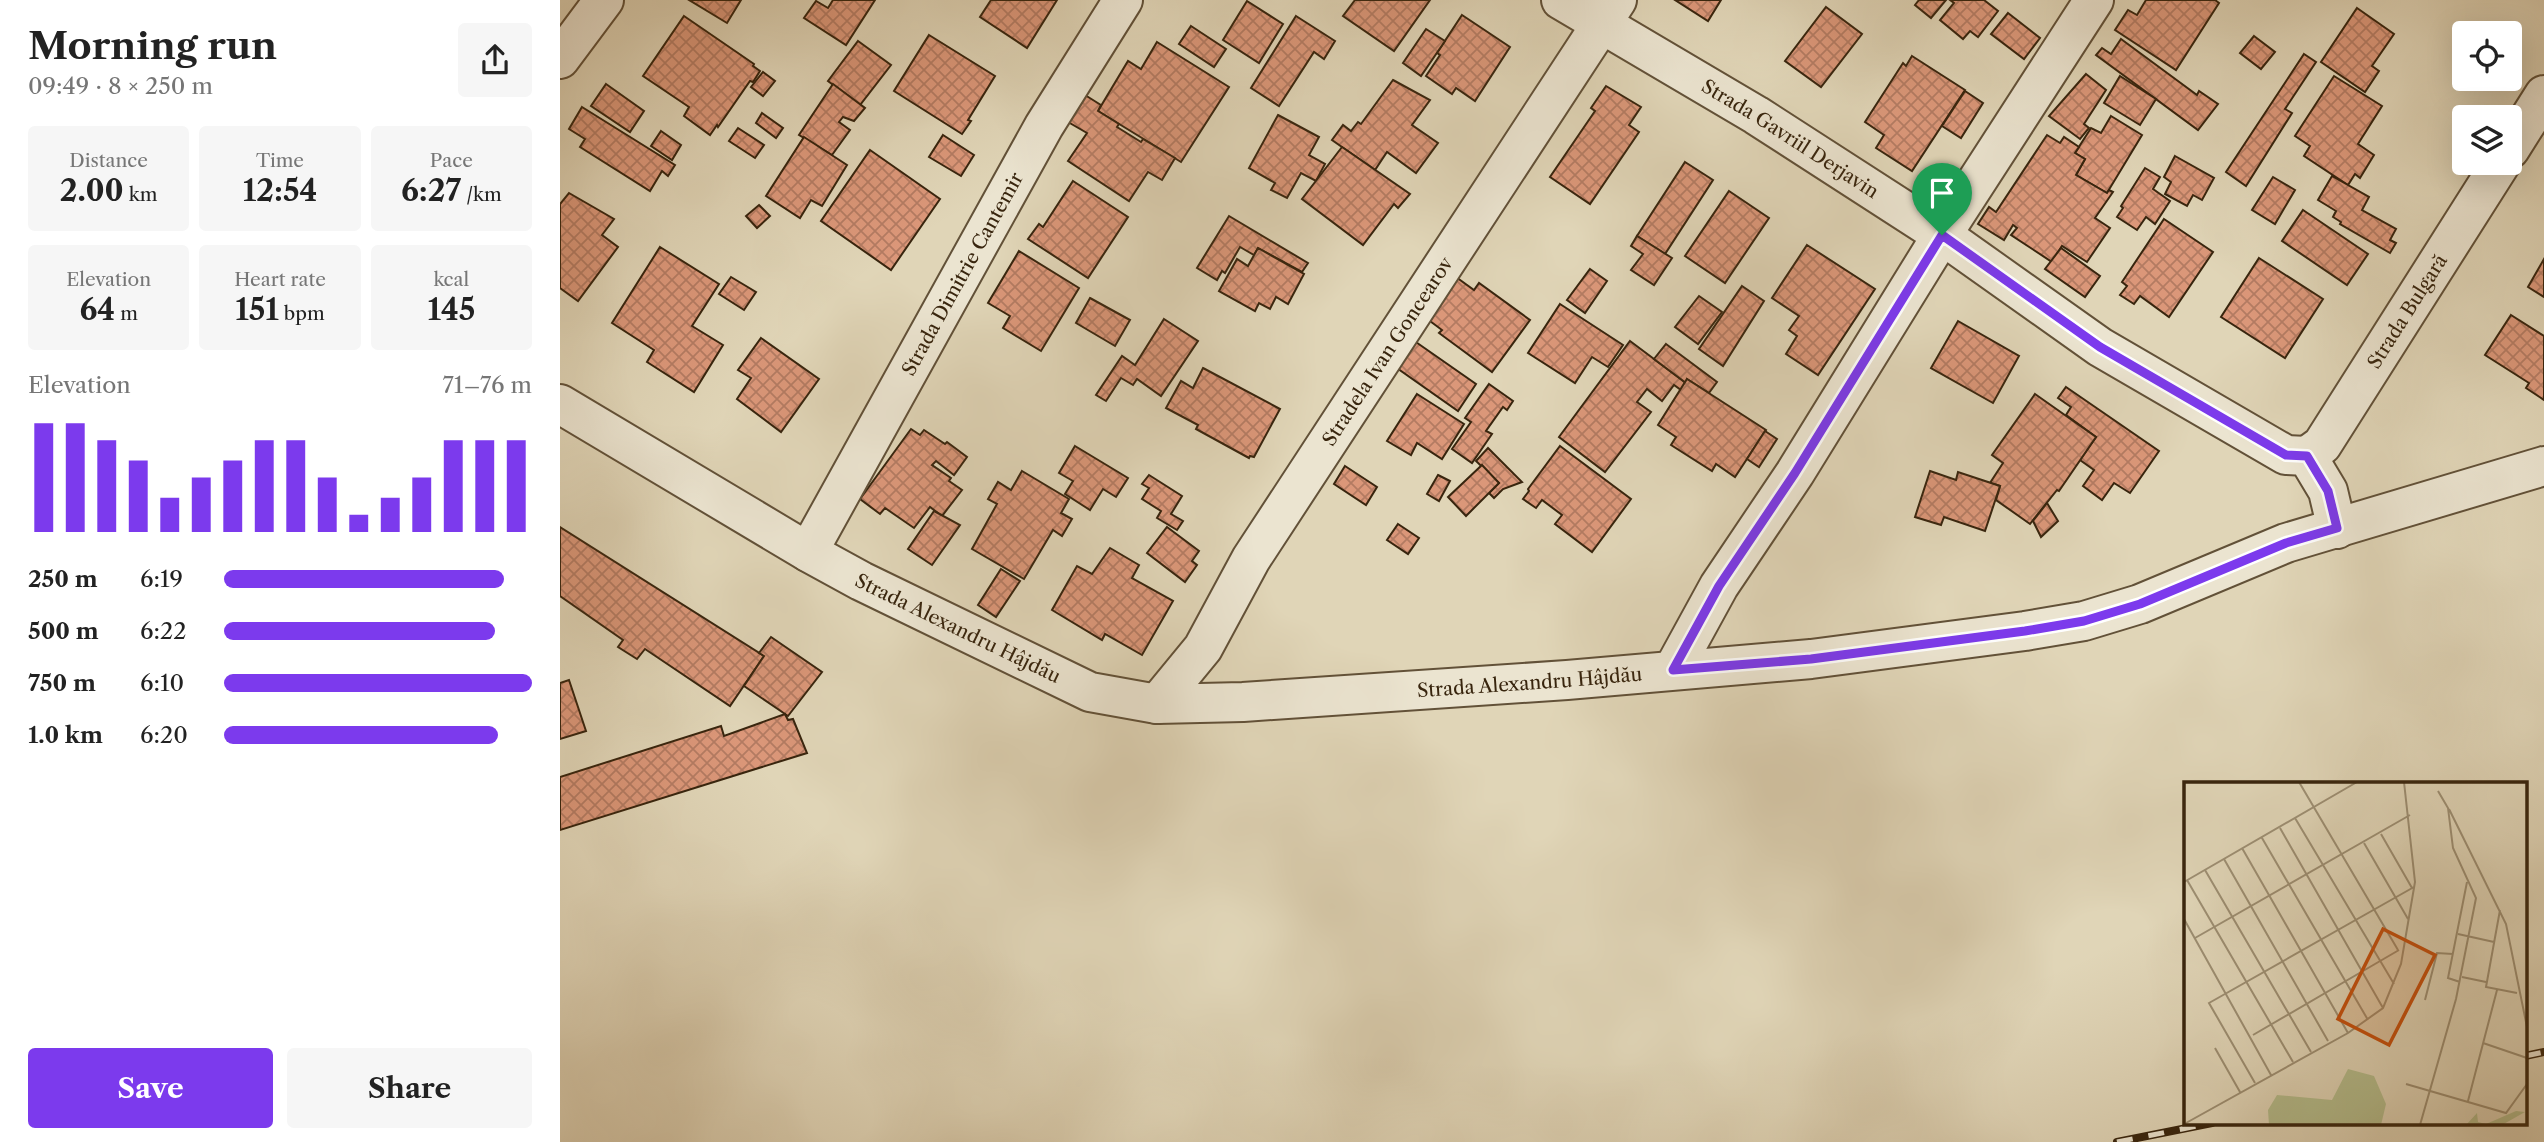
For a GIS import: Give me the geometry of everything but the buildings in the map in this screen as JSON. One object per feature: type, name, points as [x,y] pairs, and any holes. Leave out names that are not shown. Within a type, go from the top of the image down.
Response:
[{"type":"street","points":[[560,59],[604,0]]},
{"type":"street","name":"Strada Dimitrie Cantemir","points":[[808,552],[1044,126],[1123,0]]},
{"type":"street","name":"Strada Gavriil Derjavin","points":[[1561,0],[1609,12],[1756,116],[1942,235],[2100,347],[2286,455],[2307,456]]},
{"type":"street","points":[[1673,670],[1719,586],[1795,473],[1942,235],[2094,0]]},
{"type":"street","name":"Stradela Ivan Goncearov","points":[[1157,704],[1203,648],[1251,559],[1609,12]]},
{"type":"street","points":[[2522,130],[2544,95]]},
{"type":"street","name":"Strada Bulgară","points":[[2307,456],[2322,445],[2493,175]]},
{"type":"street","name":"Strada Alexandru Hâjdău","points":[[560,404],[861,581],[1090,692],[1157,704],[1242,702],[1567,680],[1825,657],[2084,621],[2140,604],[2286,543],[2544,466]]},
{"type":"street","points":[[2307,456],[2328,491],[2337,528]]},
{"type":"railway","points":[[2526,1056],[2544,1052]]},
{"type":"railway","points":[[2117,1142],[2207,1124]]},
{"type":"route","points":[[1942,235],[2100,347],[2286,455],[2307,456],[2328,491],[2337,528],[2286,543],[2140,604],[2084,621],[1811,659],[1673,670],[1719,586],[1795,473],[1942,235]]}]
